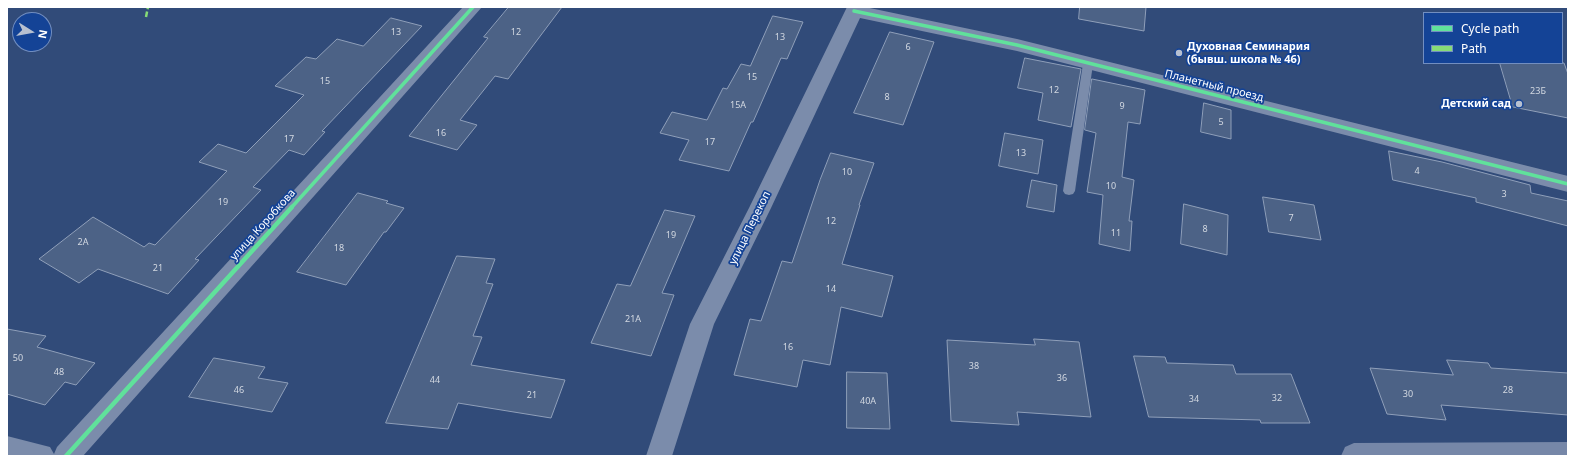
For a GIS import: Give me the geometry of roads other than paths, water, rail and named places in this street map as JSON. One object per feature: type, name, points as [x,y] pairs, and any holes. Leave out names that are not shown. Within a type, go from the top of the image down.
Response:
[{"type":"main road","points":[[1354,456],[1568,455]]},
{"type":"street","name":"улица Коробкова","points":[[66,456],[473,7]]},
{"type":"street","name":"Планетный проезд","points":[[855,9],[1017,45],[1568,184]]},
{"type":"street","name":"улица Перекоп","points":[[659,456],[702,324],[855,9]]},
{"type":"street","points":[[7,448],[41,456]]},
{"type":"lane","points":[[1069,192],[1088,64]]},
{"type":"place","name":"Духовная Семинария (бывш. школа № 46)","points":[[1179,53]]},
{"type":"place","name":"Детский сад","points":[[1519,104]]}]
